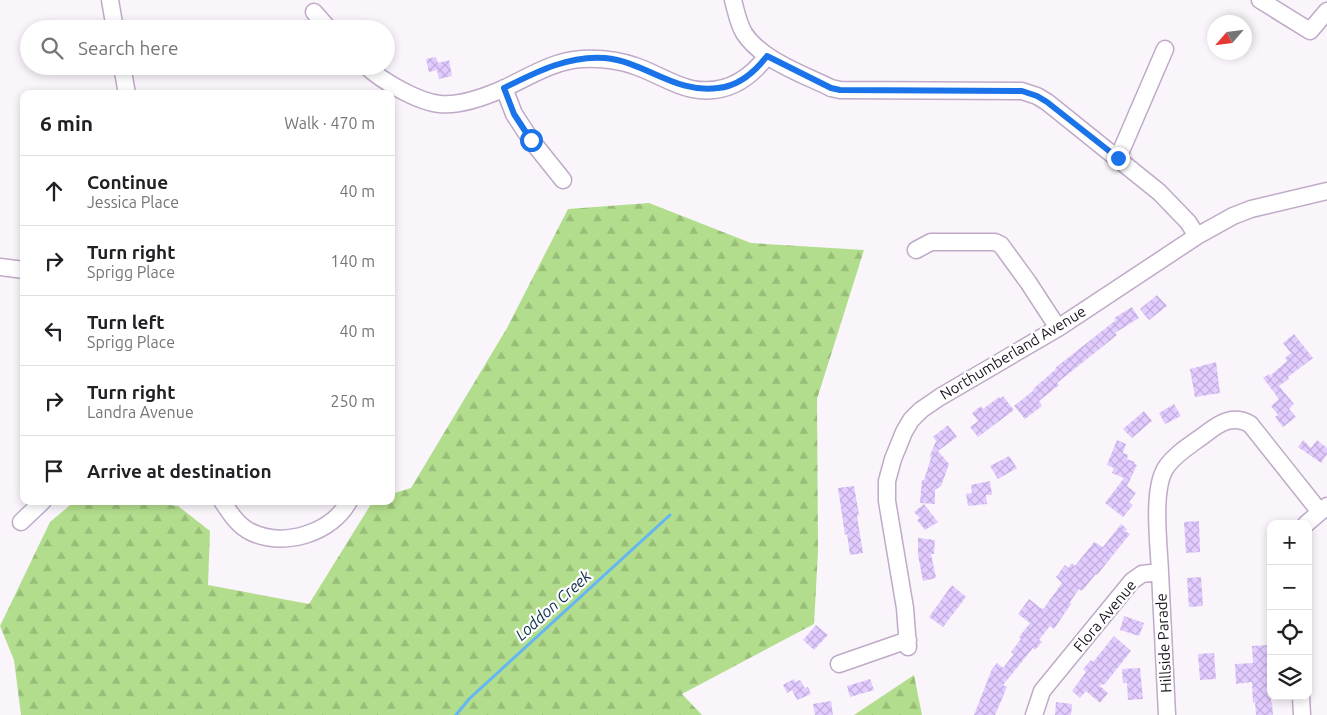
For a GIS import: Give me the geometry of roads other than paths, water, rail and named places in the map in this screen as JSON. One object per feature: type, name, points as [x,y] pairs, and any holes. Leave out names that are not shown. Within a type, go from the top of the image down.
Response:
[{"type":"street","points":[[110,0],[113,20]]},
{"type":"street","points":[[733,0],[740,26],[745,34],[767,56],[831,88],[840,90],[1022,91],[1037,96],[1159,192],[1188,222],[1197,236]]},
{"type":"street","points":[[1260,0],[1310,30],[1327,11]]},
{"type":"street","points":[[314,12],[321,20]]},
{"type":"street","points":[[1118,158],[1165,49]]},
{"type":"street","points":[[377,75],[410,95],[440,104],[469,101],[504,88],[562,62],[580,59],[606,58],[635,66],[692,89],[731,87],[747,77],[767,56]]},
{"type":"street","points":[[124,75],[126,90]]},
{"type":"street","points":[[504,88],[514,114],[531,140],[563,180]]},
{"type":"street","name":"Northumberland Avenue","points":[[839,664],[908,643],[905,608],[887,501],[887,481],[893,459],[904,432],[911,420],[921,410],[940,396],[1058,328],[1197,236],[1244,212],[1327,191]]},
{"type":"street","points":[[916,250],[931,242],[995,242],[1000,245],[1028,282],[1058,328]]},
{"type":"street","points":[[0,267],[20,270]]},
{"type":"street","points":[[1160,572],[1158,488],[1162,475],[1166,467],[1177,456],[1223,422],[1238,420],[1250,424],[1323,509],[1311,520]]},
{"type":"street","points":[[21,522],[39,505]]},
{"type":"street","points":[[225,505],[238,523],[251,532],[263,536],[289,538],[312,534],[340,514],[346,505]]},
{"type":"street","name":"Flora Avenue","points":[[1034,715],[1042,691],[1132,581],[1142,574],[1160,572]]},
{"type":"street","name":"Hillside Parade","points":[[1160,572],[1167,715]]},
{"type":"street","points":[[1301,700],[1302,715]]},
{"type":"waterway","name":"Loddon Creek","points":[[456,715],[469,699],[670,515]]}]
